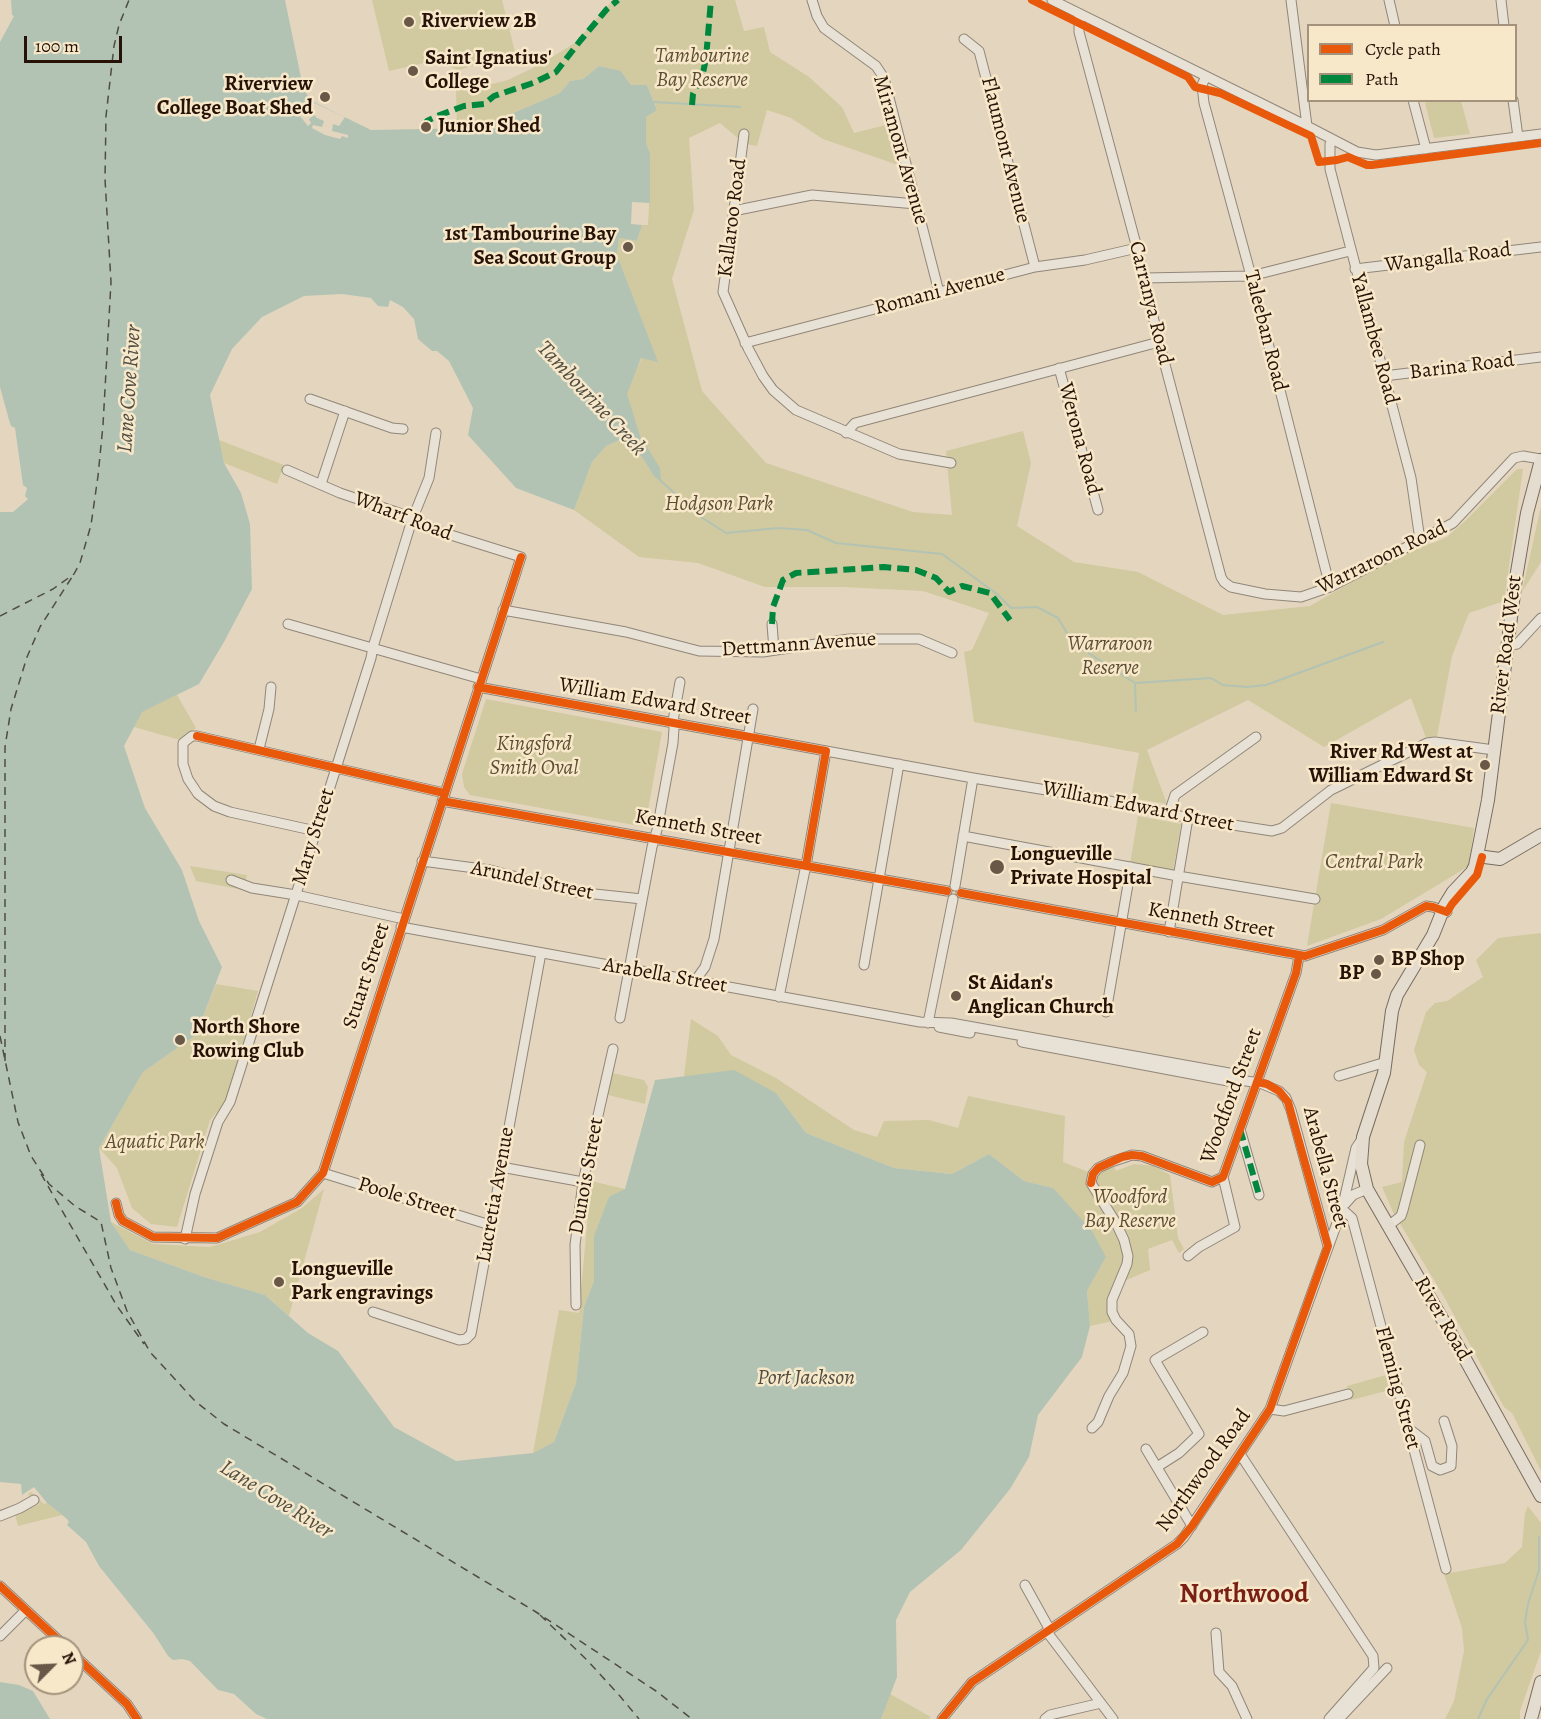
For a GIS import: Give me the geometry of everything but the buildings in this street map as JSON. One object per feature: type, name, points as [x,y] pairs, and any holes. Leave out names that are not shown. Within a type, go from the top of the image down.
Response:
[{"type":"main road","name":"River Road West","points":[[1479,857],[1484,836],[1506,646],[1527,513],[1541,460]]},
{"type":"main road","points":[[1479,857],[1500,859],[1541,835]]},
{"type":"main road","name":"Northwood Road","points":[[1363,1137],[1386,1062],[1394,1002],[1445,911],[1477,875],[1479,857]]},
{"type":"main road","name":"River Road","points":[[1363,1137],[1361,1164],[1367,1189],[1541,1496]]},
{"type":"main road","points":[[1531,1719],[1541,1682]]},
{"type":"street","name":"Miramont Avenue","points":[[812,0],[820,22],[829,33],[866,58],[881,72],[939,292]]},
{"type":"street","points":[[1052,0],[1357,152],[1376,155],[1541,134]]},
{"type":"street","points":[[1291,0],[1307,126]]},
{"type":"street","points":[[1389,0],[1395,24]]},
{"type":"street","points":[[1501,0],[1504,24]]},
{"type":"street","name":"Carranya Road","points":[[1079,14],[1079,32],[1221,577],[1231,587]]},
{"type":"street","name":"Flaumont Avenue","points":[[964,39],[979,51],[1035,267]]},
{"type":"street","name":"Taleeban Road","points":[[1206,76],[1202,85],[1204,103],[1251,276],[1330,587]]},
{"type":"street","points":[[1414,102],[1426,149]]},
{"type":"street","points":[[1513,102],[1518,137]]},
{"type":"street","name":"Kallaroo Road","points":[[744,135],[723,292],[745,343],[767,382],[787,404],[796,410],[843,431],[907,456],[951,463]]},
{"type":"street","name":"Yallambee Road","points":[[1332,140],[1330,168],[1411,478],[1420,540]]},
{"type":"street","points":[[733,211],[812,195],[916,204]]},
{"type":"street","name":"Wangalla Road","points":[[1355,269],[1541,247]]},
{"type":"street","name":"Romani Avenue","points":[[745,343],[1035,267],[1085,260],[1137,248]]},
{"type":"street","points":[[1144,278],[1251,276],[1350,251]]},
{"type":"street","points":[[843,431],[855,423],[1159,342]]},
{"type":"street","name":"Barina Road","points":[[1384,376],[1541,357]]},
{"type":"street","name":"Werona Road","points":[[1059,368],[1098,510]]},
{"type":"street","points":[[310,399],[392,428],[403,429]]},
{"type":"street","points":[[321,484],[345,411]]},
{"type":"street","name":"Mary Street","points":[[185,1239],[195,1194],[218,1122],[230,1102],[371,658],[412,520],[432,471],[436,433]]},
{"type":"street","name":"Warraroon Road","points":[[1231,587],[1265,594],[1301,597],[1330,587],[1453,524],[1514,458],[1523,456],[1541,460]]},
{"type":"street","name":"Wharf Road","points":[[287,470],[456,538],[521,557]]},
{"type":"street","name":"Stuart Street","points":[[116,1203],[123,1221],[153,1237],[217,1238],[297,1202],[323,1173],[521,557]]},
{"type":"street","name":"Dettmann Avenue","points":[[503,610],[626,633],[699,651],[763,652],[849,639],[919,639],[952,653]]},
{"type":"street","points":[[1506,646],[1517,644],[1541,618]]},
{"type":"street","name":"William Edward Street","points":[[288,624],[373,647],[479,683],[672,724],[1089,797],[1188,819],[1272,831],[1282,828],[1331,790],[1427,743],[1435,742],[1494,750]]},
{"type":"street","points":[[772,624],[774,650]]},
{"type":"street","points":[[620,1018],[673,743],[672,724],[680,682]]},
{"type":"street","points":[[259,749],[272,687]]},
{"type":"street","points":[[695,981],[705,967],[714,939],[753,709]]},
{"type":"street","name":"Kenneth Street","points":[[316,831],[230,812],[214,806],[193,788],[185,772],[183,743],[188,738],[197,736],[336,768],[443,797],[655,839],[1299,956],[1389,928],[1426,906],[1445,911]]},
{"type":"street","points":[[1169,813],[1175,795],[1256,737]]},
{"type":"street","points":[[779,997],[806,866],[826,751]]},
{"type":"street","points":[[864,965],[899,764]]},
{"type":"street","points":[[928,1023],[954,892],[972,778]]},
{"type":"street","points":[[1169,932],[1188,819]]},
{"type":"street","points":[[963,836],[1315,899]]},
{"type":"street","name":"Arundel Street","points":[[422,861],[490,870],[576,892],[642,899]]},
{"type":"street","points":[[1106,1012],[1131,867]]},
{"type":"street","name":"Arabella Street","points":[[231,880],[252,888],[296,895],[403,923],[541,953],[928,1023],[951,1023],[1229,1073],[1239,1080],[1257,1082],[1280,1090],[1288,1102],[1328,1246]]},
{"type":"street","name":"Lucretia Avenue","points":[[373,1312],[459,1340],[466,1339],[471,1334],[541,953]]},
{"type":"street","name":"Woodford Street","points":[[1092,1428],[1098,1422],[1109,1396],[1123,1373],[1131,1346],[1130,1334],[1116,1320],[1112,1312],[1112,1300],[1128,1256],[1116,1223],[1091,1183],[1093,1174],[1098,1168],[1132,1155],[1142,1156],[1212,1182],[1223,1177],[1296,973],[1299,956]]},
{"type":"street","name":"Dunois Street","points":[[576,1305],[575,1245],[584,1182],[612,1049]]},
{"type":"street","points":[[1339,1076],[1386,1062]]},
{"type":"street","points":[[1240,1129],[1259,1195]]},
{"type":"street","name":"Northwood Road","points":[[942,1719],[972,1682],[1177,1544],[1192,1526],[1270,1409],[1342,1209],[1356,1148],[1363,1137]]},
{"type":"street","points":[[1388,1226],[1401,1216],[1420,1145]]},
{"type":"street","points":[[501,1167],[584,1182]]},
{"type":"street","name":"Poole Street","points":[[323,1173],[490,1225]]},
{"type":"street","points":[[1188,1256],[1199,1247],[1235,1227],[1223,1177]]},
{"type":"street","name":"Northwood Road","points":[[1342,1209],[1350,1198],[1367,1189]]},
{"type":"street","name":"Fleming Street","points":[[1342,1209],[1352,1218],[1446,1569]]},
{"type":"street","points":[[1156,1467],[1179,1454],[1199,1434],[1155,1360],[1203,1332]]},
{"type":"street","points":[[1270,1409],[1284,1411],[1348,1394]]},
{"type":"street","points":[[1409,1431],[1425,1441],[1432,1466],[1440,1470],[1451,1466],[1452,1446],[1444,1421]]},
{"type":"street","points":[[1146,1449],[1192,1526]]},
{"type":"street","points":[[1240,1454],[1373,1656],[1374,1668],[1329,1719]]},
{"type":"street","points":[[0,1516],[34,1500]]},
{"type":"street","points":[[1025,1585],[1049,1631],[1113,1719]]},
{"type":"street","points":[[0,1586],[53,1635]]},
{"type":"street","points":[[0,1636],[26,1610]]},
{"type":"street","points":[[1216,1633],[1219,1672],[1232,1686],[1247,1719]]},
{"type":"street","points":[[84,1664],[127,1704],[137,1719]]},
{"type":"street","points":[[1339,1719],[1387,1668]]},
{"type":"street","points":[[1048,1718],[1101,1703]]},
{"type":"green space","points":[[372,0],[502,0],[515,52],[459,70],[433,61],[389,71]]},
{"type":"green space","points":[[613,0],[735,0],[744,31],[764,27],[770,52],[809,77],[842,107],[854,133],[886,125],[898,165],[823,139],[791,118],[767,110],[757,146],[745,144],[720,123],[689,138],[694,210],[672,279],[702,391],[766,463],[913,512],[952,515],[946,451],[1023,431],[1031,463],[1017,526],[1074,562],[1138,572],[1223,615],[1310,606],[1406,551],[1447,537],[1517,469],[1523,469],[1504,601],[1469,613],[1452,656],[1437,736],[1426,738],[1411,698],[1324,747],[1248,700],[1147,750],[1167,804],[1131,798],[1139,753],[974,722],[964,652],[972,650],[989,613],[923,591],[844,587],[765,587],[698,563],[639,557],[574,510],[592,462],[606,446],[622,439],[642,457],[653,475],[625,390],[642,358],[657,361],[617,255],[619,238],[637,241],[642,225],[648,225],[650,153],[646,143],[646,117],[657,109],[647,85],[631,85],[622,72],[599,66],[583,79],[570,81],[560,93],[478,128],[457,129],[456,90],[473,89],[508,80],[539,65],[575,43]]},
{"type":"green space","points":[[1461,102],[1470,134],[1434,138],[1425,103]]},
{"type":"green space","points":[[219,440],[284,465],[277,484],[224,463]]},
{"type":"green space","points":[[1541,506],[1541,562],[1522,592]]},
{"type":"green space","points":[[177,695],[196,728],[180,740],[134,727],[141,712]]},
{"type":"green space","name":"Kingsford Smith Oval","points":[[486,699],[662,732],[645,827],[470,795],[464,787],[462,774]]},
{"type":"green space","name":"Central Park","points":[[1331,803],[1474,828],[1469,866],[1381,919],[1307,946]]},
{"type":"green space","points":[[1138,816],[1181,824],[1173,871],[1130,864]]},
{"type":"green space","points":[[190,866],[247,875],[244,890],[196,881]]},
{"type":"green space","points":[[1541,933],[1541,1471],[1512,1413],[1504,1407],[1443,1295],[1393,1212],[1382,1187],[1402,1182],[1404,1142],[1427,1072],[1419,1065],[1414,1050],[1426,1012],[1435,1003],[1447,1001],[1483,977],[1476,960],[1498,938]]},
{"type":"green space","name":"Aquatic Park","points":[[216,984],[258,991],[226,1102],[210,1120],[177,1227],[151,1224],[132,1208],[117,1168],[99,1148],[143,1072],[196,1035]]},
{"type":"green space","name":"Woodford Bay Reserve","points":[[691,1019],[718,1036],[731,1055],[776,1078],[854,1130],[877,1137],[884,1121],[929,1120],[958,1128],[968,1096],[1065,1116],[1063,1162],[1091,1173],[1113,1165],[1116,1171],[1134,1164],[1154,1166],[1170,1175],[1178,1238],[1184,1249],[1179,1253],[1172,1240],[1148,1249],[1150,1270],[1117,1284],[1113,1321],[1090,1326],[1087,1291],[1106,1257],[1053,1188],[1024,1181],[989,1154],[952,1174],[894,1168],[806,1133],[776,1093],[684,1076]]},
{"type":"green space","points":[[612,1073],[644,1080],[648,1087],[645,1104],[604,1094],[609,1075]]},
{"type":"green space","points":[[591,1181],[625,1189],[594,1236],[594,1281],[584,1307],[576,1383],[554,1442],[533,1453],[559,1310],[579,1313]]},
{"type":"green space","points":[[324,1189],[289,1316],[265,1295],[204,1277],[130,1250],[111,1222],[153,1244],[210,1247],[260,1232],[302,1208]]},
{"type":"green space","points":[[1386,1375],[1390,1390],[1351,1400],[1347,1386]]},
{"type":"green space","points":[[31,1492],[44,1504],[47,1503],[62,1515],[18,1526],[15,1514],[40,1504],[31,1495],[29,1496]]},
{"type":"green space","points":[[1528,1506],[1541,1523],[1541,1651],[1520,1711],[1520,1719],[1445,1719],[1454,1701],[1464,1651],[1462,1628],[1444,1574],[1505,1563],[1522,1547],[1525,1513]]},
{"type":"green space","points":[[890,1694],[931,1717],[929,1719],[881,1719]]},
{"type":"water","name":"Port Jackson","points":[[11,0],[285,0],[303,87],[310,100],[371,130],[478,128],[560,93],[570,81],[583,79],[599,66],[621,71],[631,85],[647,85],[657,110],[646,117],[646,143],[650,153],[650,203],[632,202],[631,224],[642,225],[637,241],[619,238],[617,255],[658,362],[641,358],[627,394],[640,436],[660,468],[661,482],[653,475],[642,457],[622,439],[606,446],[592,462],[574,510],[516,488],[468,435],[473,408],[449,361],[418,339],[414,319],[403,307],[390,300],[388,307],[378,306],[371,298],[342,294],[304,296],[262,317],[232,349],[210,395],[224,463],[241,493],[250,524],[252,589],[199,684],[142,712],[124,746],[145,808],[182,870],[199,921],[222,967],[196,1035],[143,1072],[99,1148],[111,1222],[130,1250],[204,1277],[265,1295],[308,1333],[338,1351],[394,1427],[456,1461],[533,1453],[554,1442],[576,1383],[584,1307],[594,1281],[594,1236],[609,1197],[625,1189],[655,1080],[734,1070],[776,1093],[806,1133],[894,1168],[952,1174],[989,1154],[1024,1181],[1053,1188],[1092,1231],[1106,1257],[1087,1291],[1090,1326],[1082,1357],[1038,1415],[1029,1457],[1010,1489],[961,1550],[910,1592],[896,1620],[897,1677],[881,1719],[267,1719],[256,1714],[234,1694],[218,1690],[190,1661],[173,1660],[168,1656],[154,1634],[99,1566],[86,1542],[67,1525],[69,1522],[67,1519],[47,1503],[34,1487],[22,1495],[21,1484],[0,1482],[0,512],[13,512],[28,499],[25,496],[27,488],[23,485],[15,428],[11,426],[0,387],[0,42],[14,16]]},
{"type":"water","points":[[0,1682],[24,1687],[24,1695],[35,1695],[50,1719],[0,1719]]},
{"type":"pier","points":[[309,98],[310,101],[345,117],[339,126],[333,124],[332,131],[348,135],[348,138],[342,136],[340,139],[325,135],[312,128],[313,125],[322,127],[324,121],[314,115],[309,119],[311,123],[308,126],[295,110],[299,108],[302,111],[308,107],[305,103]]},
{"type":"waterway","points":[[654,102],[740,107]]},
{"type":"waterway","name":"Tambourine Creek","points":[[660,480],[701,517],[726,533],[778,528],[807,530],[836,543],[942,554],[997,594],[1011,608],[1037,607],[1058,618],[1073,643],[1135,683],[1211,678],[1223,685],[1247,687],[1266,685],[1383,642]]},
{"type":"waterway","points":[[1135,684],[1136,711]]},
{"type":"waterway","points":[[1478,1719],[1487,1699],[1528,1640],[1525,1622],[1539,1570],[1539,1537]]},
{"type":"ferry route","points":[[0,616],[53,589],[74,574],[80,563],[91,525],[103,425],[111,282],[105,179],[106,116],[114,46],[129,0]]},
{"type":"ferry route","points":[[5,1061],[5,747],[11,709],[27,657],[40,627],[72,577]]},
{"type":"ferry route","points":[[0,1036],[18,1122],[31,1156],[49,1184],[75,1206],[101,1222],[111,1268],[127,1311],[150,1352],[195,1401],[224,1424],[536,1612],[656,1691],[692,1719]]},
{"type":"ferry route","points":[[41,1174],[117,1306],[144,1344]]},
{"type":"ferry route","points":[[540,1615],[587,1660],[639,1719]]},
{"type":"marked path","points":[[426,127],[427,121],[437,116],[464,106],[484,104],[494,96],[533,83],[556,72],[607,9],[618,0]]},
{"type":"marked path","points":[[692,105],[693,94],[703,73],[706,58],[711,0]]},
{"type":"marked path","points":[[772,624],[773,607],[783,580],[796,573],[884,567],[916,570],[936,578],[949,592],[962,586],[990,593],[1010,620]]},
{"type":"marked path","points":[[1240,1129],[1259,1195]]},
{"type":"cycle path","points":[[1032,0],[1188,77],[1195,87],[1220,93],[1311,136],[1319,162],[1348,157],[1372,165],[1541,143]]},
{"type":"cycle path","points":[[116,1203],[123,1221],[153,1237],[217,1238],[297,1202],[323,1173],[521,557]]},
{"type":"cycle path","points":[[478,687],[826,751],[806,866]]},
{"type":"cycle path","points":[[197,736],[444,793]]},
{"type":"cycle path","points":[[442,801],[947,891]]},
{"type":"cycle path","points":[[961,893],[1305,956],[1383,930],[1426,906],[1447,912],[1477,875],[1482,857]]},
{"type":"cycle path","points":[[1091,1183],[1093,1174],[1098,1168],[1132,1155],[1142,1156],[1212,1182],[1223,1177],[1296,973],[1299,956]]},
{"type":"cycle path","points":[[942,1719],[972,1682],[1177,1544],[1192,1526],[1270,1409],[1328,1246],[1288,1102],[1279,1091],[1267,1084],[1257,1082]]},
{"type":"cycle path","points":[[0,1586],[53,1635]]},
{"type":"cycle path","points":[[84,1664],[127,1704],[137,1719]]},
{"type":"place","name":"Riverview 2B","points":[[409,22]]},
{"type":"place","name":"Saint Ignatius' College","points":[[413,71]]},
{"type":"place","name":"Riverview College Boat Shed","points":[[325,97]]},
{"type":"place","name":"Junior Shed","points":[[426,127]]},
{"type":"place","name":"1st Tambourine Bay Sea Scout Group","points":[[628,247]]},
{"type":"place","name":"River Rd West at William Edward St","points":[[1485,765]]},
{"type":"place","name":"Longueville Private Hospital","points":[[997,867]]},
{"type":"place","name":"BP Shop","points":[[1379,960]]},
{"type":"place","name":"BP","points":[[1376,974]]},
{"type":"place","name":"St Aidan's Anglican Church","points":[[956,996]]},
{"type":"place","name":"North Shore Rowing Club","points":[[180,1040]]},
{"type":"place","name":"Longueville Park engravings","points":[[279,1282]]},
{"type":"district","name":"Northwood","points":[[1244,1595]]},
{"type":"park label","name":"Tambourine Bay Reserve","points":[[702,69]]},
{"type":"park label","name":"Hodgson Park","points":[[719,505]]},
{"type":"park label","name":"Warraroon Reserve","points":[[1110,657]]},
{"type":"water label","name":"Lane Cove River","points":[[130,389]]},
{"type":"water label","name":"Lane Cove River","points":[[276,1500]]}]
